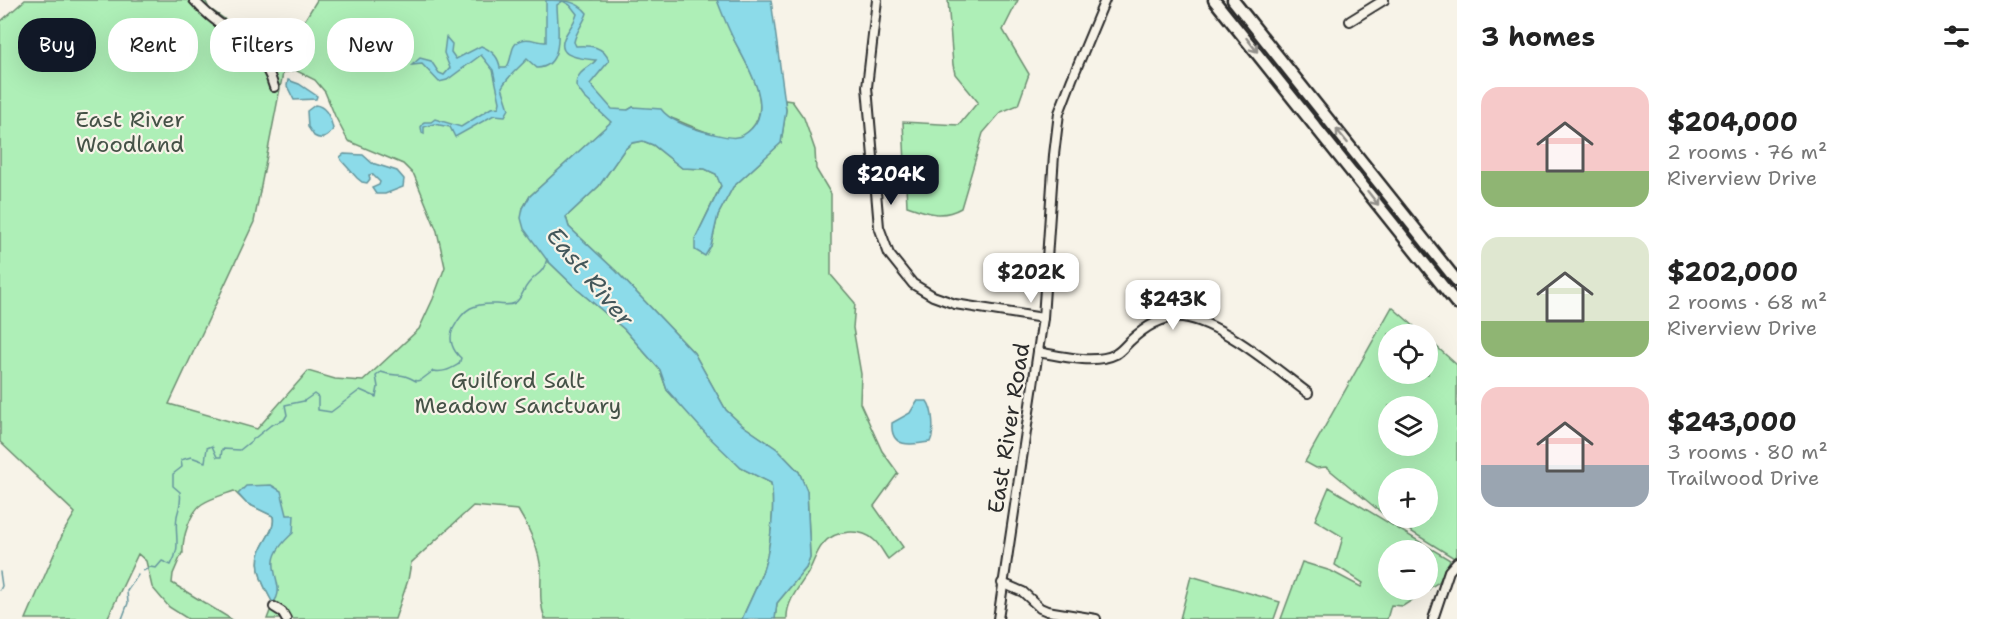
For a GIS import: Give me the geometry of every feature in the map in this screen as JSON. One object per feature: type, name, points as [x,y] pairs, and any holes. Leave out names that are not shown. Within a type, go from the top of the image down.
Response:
[{"type":"highway","points":[[1214,0],[1457,304]]},
{"type":"highway","points":[[1233,0],[1457,280]]},
{"type":"street","points":[[194,0],[253,48],[265,65],[274,87]]},
{"type":"street","points":[[877,0],[867,87],[879,227],[889,254],[913,284],[933,296],[955,304],[1043,318]]},
{"type":"street","name":"East River Road","points":[[998,619],[1043,318],[1059,114],[1105,0]]},
{"type":"street","points":[[1350,21],[1384,0]]},
{"type":"street","points":[[1038,352],[1076,359],[1093,359],[1116,354],[1140,332],[1161,320],[1181,317],[1204,322],[1237,342],[1308,393]]},
{"type":"street","points":[[1433,619],[1449,572],[1457,562]]},
{"type":"street","points":[[1002,583],[1023,592],[1040,608],[1047,611],[1096,619]]},
{"type":"street","points":[[274,607],[282,612],[286,619]]},
{"type":"green space","name":"Guilford Salt Meadow Sanctuary","points":[[25,0],[205,0],[209,8],[223,18],[210,18],[210,72],[287,72],[283,73],[254,222],[169,404],[257,429],[308,371],[335,379],[363,381],[419,329],[445,267],[437,231],[414,175],[403,164],[348,141],[325,92],[315,80],[299,72],[315,72],[315,18],[306,18],[317,0],[751,0],[734,40],[756,84],[759,96],[760,108],[757,119],[746,134],[737,139],[728,139],[669,117],[633,107],[619,115],[530,196],[523,208],[547,260],[624,329],[660,370],[667,390],[741,468],[771,483],[772,514],[766,558],[742,619],[545,619],[541,601],[539,556],[518,510],[473,506],[411,563],[395,619],[267,619],[273,603],[261,579],[258,565],[262,547],[273,526],[273,516],[246,503],[234,491],[206,502],[194,513],[188,526],[183,553],[173,574],[172,583],[231,619],[188,619],[169,607],[152,587],[146,561],[138,554],[107,619],[26,619],[64,531],[75,513],[0,442],[0,22]]},
{"type":"green space","points":[[948,0],[1018,0],[1003,30],[1029,74],[1018,105],[1001,112],[983,133],[961,208],[947,213],[934,214],[907,206],[903,122],[959,125],[978,102],[955,74]]},
{"type":"green space","points":[[785,100],[792,101],[804,118],[815,150],[816,169],[831,194],[831,275],[855,303],[853,328],[861,374],[860,403],[882,451],[898,473],[874,506],[903,547],[888,559],[878,544],[869,536],[848,532],[828,539],[818,551],[808,573],[797,589],[787,613],[787,619],[775,619],[777,603],[806,568],[810,557],[807,491],[799,472],[777,449],[742,425],[726,410],[694,353],[616,271],[569,227],[566,217],[599,186],[624,150],[632,143],[643,141],[653,145],[682,168],[705,169],[716,174],[721,185],[695,239],[711,246],[718,215],[733,187],[781,143],[786,110]]},
{"type":"green space","points":[[1392,307],[1412,324],[1382,324]]},
{"type":"green space","points":[[1378,332],[1378,384],[1438,384],[1438,348],[1457,365],[1457,554],[1454,558],[1438,548],[1438,540],[1425,540],[1405,528],[1438,528],[1438,468],[1378,468],[1378,510],[1326,467],[1316,468],[1305,462]]},
{"type":"green space","points":[[1329,487],[1378,517],[1378,528],[1397,528],[1417,540],[1378,540],[1378,600],[1412,600],[1403,606],[1391,605],[1387,619],[1281,619],[1302,562],[1331,571],[1361,587],[1363,583],[1335,565],[1343,537],[1315,520]]},
{"type":"green space","points":[[1438,553],[1450,560],[1438,583]]},
{"type":"green space","points":[[1191,576],[1280,602],[1274,619],[1180,619]]},
{"type":"water","points":[[546,0],[563,1],[557,5],[558,43],[552,60],[546,66],[537,68],[527,59],[510,76],[502,87],[509,109],[505,116],[494,115],[455,137],[450,127],[434,124],[424,127],[424,134],[422,133],[421,127],[424,122],[431,122],[435,119],[461,127],[491,108],[499,107],[500,102],[493,70],[481,55],[447,80],[439,82],[422,64],[414,63],[420,58],[431,61],[439,73],[444,75],[450,68],[444,53],[446,37],[452,44],[451,52],[456,59],[481,46],[494,54],[500,68],[506,68],[515,45],[528,39],[546,42]]},
{"type":"water","name":"East River","points":[[717,0],[771,0],[786,110],[781,143],[733,187],[718,215],[711,246],[705,256],[695,250],[695,239],[721,186],[716,174],[705,169],[682,168],[653,145],[643,141],[632,143],[624,150],[599,186],[566,217],[569,227],[616,271],[694,353],[726,410],[742,425],[777,449],[799,472],[807,491],[810,557],[806,568],[777,603],[775,619],[742,619],[766,558],[772,513],[771,483],[741,468],[707,435],[667,390],[660,370],[624,329],[547,260],[524,229],[521,218],[523,208],[530,196],[611,122],[584,97],[576,86],[580,74],[596,60],[575,57],[565,51],[564,40],[577,14],[570,5],[563,1],[579,5],[587,13],[576,34],[574,42],[576,46],[600,49],[607,56],[609,61],[590,84],[612,109],[628,110],[633,107],[661,109],[671,118],[685,125],[720,135],[739,137],[748,132],[758,119],[759,96]]},
{"type":"water","points":[[288,80],[299,84],[317,96],[316,99],[294,100],[287,86]]},
{"type":"water","points":[[315,105],[325,110],[333,129],[322,138],[314,136],[308,127],[307,111]]},
{"type":"water","points":[[344,154],[363,155],[372,163],[397,171],[404,179],[403,187],[385,194],[376,194],[372,188],[380,182],[372,174],[369,175],[370,179],[367,183],[362,182],[341,160],[340,157]]},
{"type":"water","points":[[917,401],[927,401],[931,409],[932,438],[930,442],[916,444],[898,441],[892,431],[892,423],[910,413]]},
{"type":"water","points":[[271,485],[281,491],[287,515],[294,515],[293,533],[275,557],[274,567],[278,593],[273,603],[258,565],[260,552],[273,526],[273,516],[246,503],[238,494],[246,486]]},
{"type":"waterway","name":"East River","points":[[143,571],[150,567],[156,568],[162,561],[171,565],[174,558],[177,546],[176,523],[181,499],[180,492],[173,486],[173,474],[182,467],[181,460],[191,457],[205,462],[207,448],[212,446],[217,457],[221,457],[222,449],[240,450],[271,425],[284,420],[287,415],[285,405],[304,401],[314,394],[318,397],[318,410],[331,412],[360,390],[376,397],[378,387],[376,376],[381,372],[406,376],[416,381],[433,371],[444,371],[456,366],[461,358],[454,349],[451,337],[461,316],[475,306],[515,303],[531,280],[541,271],[547,259]]},
{"type":"waterway","points":[[0,572],[2,586],[0,590]]},
{"type":"waterway","points":[[122,619],[128,603],[127,591],[138,575]]},
{"type":"park label","name":"East River Woodland","points":[[130,132]]}]
